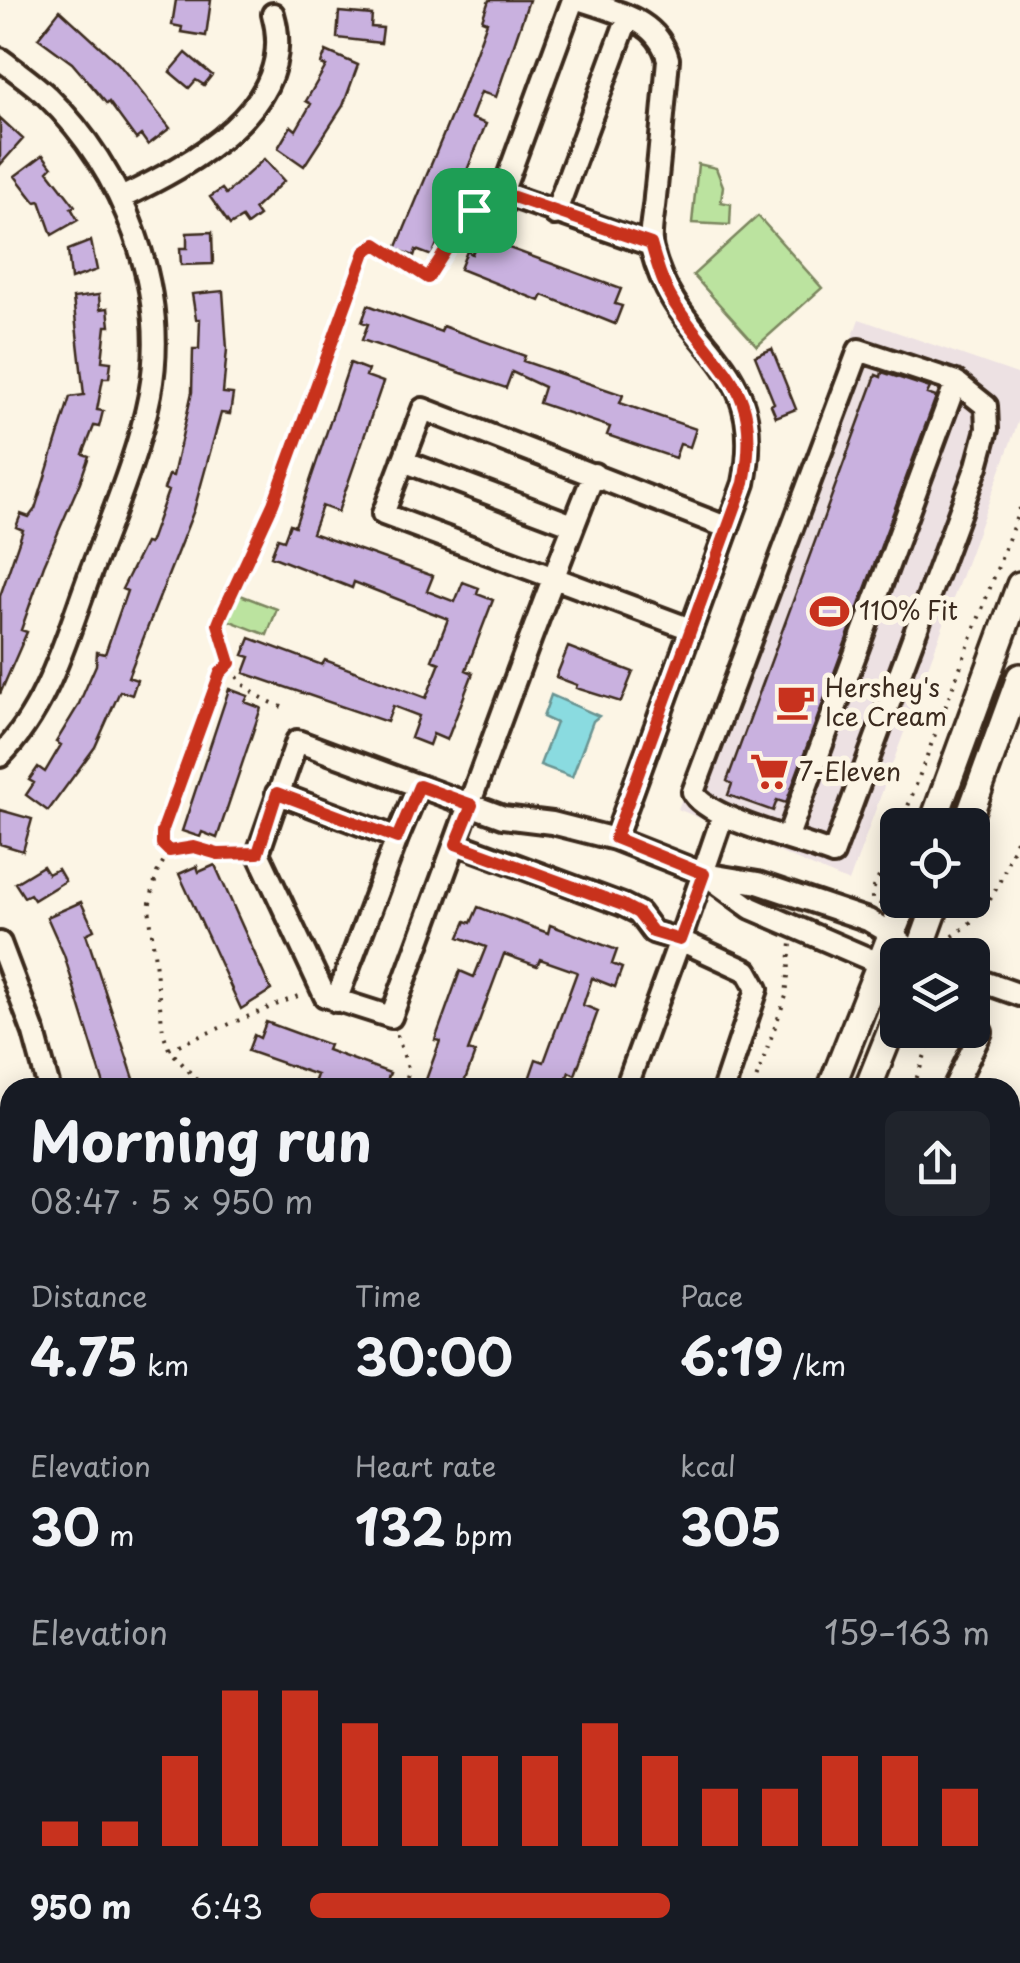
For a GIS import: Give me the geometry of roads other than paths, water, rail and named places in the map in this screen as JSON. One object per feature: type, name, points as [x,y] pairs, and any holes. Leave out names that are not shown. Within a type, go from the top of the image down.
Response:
[{"type":"main road","points":[[938,808],[1020,585]]},
{"type":"main road","points":[[972,808],[1020,677]]},
{"type":"main road","points":[[892,938],[898,918]]},
{"type":"main road","points":[[835,1078],[880,981]]},
{"type":"main road","points":[[872,1078],[884,1048]]},
{"type":"street","points":[[572,0],[502,193],[651,244]]},
{"type":"street","points":[[582,0],[650,26],[664,42],[668,60],[651,244],[670,296],[734,378],[744,406],[748,460],[615,838]]},
{"type":"street","points":[[121,198],[185,168],[227,134],[252,105],[275,64],[280,36],[274,14]]},
{"type":"street","points":[[555,214],[628,17]]},
{"type":"street","points":[[0,58],[46,94],[66,117],[121,198],[148,288],[153,358],[150,392],[132,462],[60,654],[31,714],[0,756]]},
{"type":"street","points":[[859,350],[956,382],[986,406],[987,429],[978,466],[833,854],[723,815],[698,802],[693,792],[859,350]]},
{"type":"street","points":[[788,836],[956,382]]},
{"type":"street","points":[[688,628],[383,514],[423,410],[726,527]]},
{"type":"street","points":[[403,461],[573,525]]},
{"type":"street","points":[[594,474],[573,525],[472,805],[391,1018],[328,994],[258,853],[297,741],[472,805],[503,817],[552,823],[615,838],[704,874],[758,883],[868,920],[897,938]]},
{"type":"street","points":[[328,994],[419,786]]},
{"type":"street","points":[[277,793],[397,838]]},
{"type":"street","points":[[630,1078],[723,815]]},
{"type":"street","points":[[456,844],[623,905],[638,913],[653,932],[747,971],[757,990],[727,1078]]},
{"type":"street","points":[[704,874],[751,908],[880,958]]},
{"type":"street","points":[[0,943],[46,1078]]},
{"type":"street","points":[[990,984],[1020,995]]},
{"type":"street","points":[[959,1078],[973,1048]]},
{"type":"water","points":[[551,695],[599,716],[593,721],[572,777],[540,765],[556,723],[543,717]]},
{"type":"place","name":"110% Fit","points":[[829,611]]},
{"type":"place","name":"Hershey's Ice Cream","points":[[795,702]]},
{"type":"place","name":"7-Eleven","points":[[769,772]]}]
